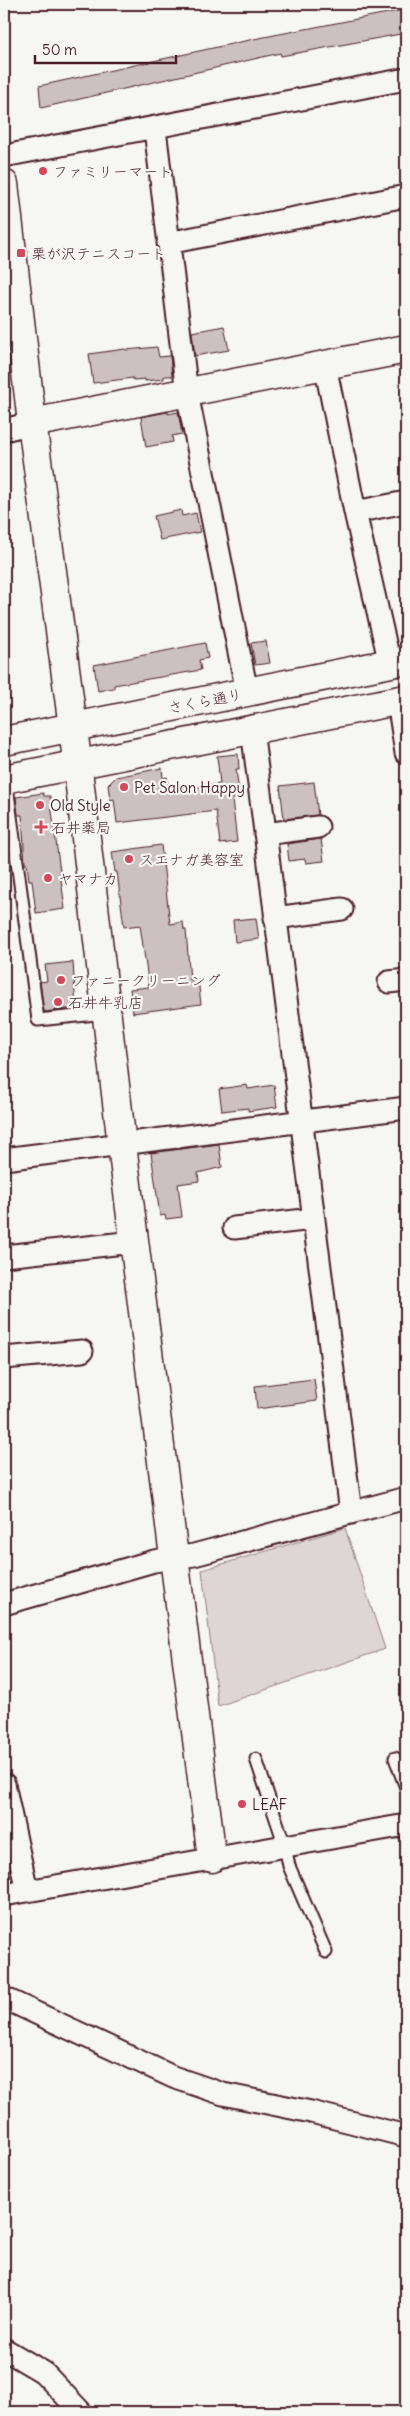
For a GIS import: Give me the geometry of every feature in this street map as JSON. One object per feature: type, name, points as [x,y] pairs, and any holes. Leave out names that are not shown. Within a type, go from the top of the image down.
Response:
[{"type":"street","points":[[4,156],[406,79]]},
{"type":"street","points":[[155,128],[187,393],[247,692]]},
{"type":"street","points":[[4,184],[32,423],[73,728],[173,1558],[212,1858]]},
{"type":"street","points":[[168,242],[406,196]]},
{"type":"street","points":[[4,430],[406,349]]},
{"type":"street","points":[[325,365],[355,512],[398,662],[406,753]]},
{"type":"street","points":[[355,512],[406,502]]},
{"type":"street","name":"さくら通り","points":[[4,741],[398,662]]},
{"type":"street","points":[[5,778],[402,700]]},
{"type":"street","points":[[252,729],[351,1514]]},
{"type":"street","points":[[265,834],[318,827]]},
{"type":"street","points":[[275,918],[342,909]]},
{"type":"street","points":[[4,1160],[406,1108]]},
{"type":"street","points":[[234,1228],[313,1219]]},
{"type":"street","points":[[4,1256],[134,1242]]},
{"type":"street","points":[[4,1358],[82,1351]]},
{"type":"street","points":[[4,1604],[154,1561],[194,1555],[406,1498]]},
{"type":"street","points":[[4,1784],[27,1891]]},
{"type":"street","points":[[4,1895],[406,1825]]},
{"type":"street","points":[[4,1998],[173,2077],[223,2094],[311,2112],[406,2136]]},
{"type":"street","points":[[4,2349],[43,2372],[81,2412]]},
{"type":"lane","points":[[5,778],[38,1020],[106,1013]]},
{"type":"lane","points":[[395,1758],[406,1788]]},
{"type":"lane","points":[[256,1759],[285,1846],[289,1866],[326,1952]]},
{"type":"shaded area","points":[[345,1528],[385,1649],[218,1706],[202,1570]]},
{"type":"building","points":[[403,10],[406,33],[281,56],[280,53],[41,108],[39,86],[254,39]]},
{"type":"building","points":[[224,326],[229,350],[195,356],[192,332]]},
{"type":"building","points":[[157,347],[159,357],[170,356],[172,376],[145,381],[145,379],[133,380],[133,378],[93,383],[89,354]]},
{"type":"building","points":[[168,412],[168,414],[178,412],[182,434],[172,436],[173,442],[146,447],[141,417]]},
{"type":"building","points":[[181,510],[182,516],[196,513],[200,532],[160,540],[154,516]]},
{"type":"building","points":[[266,641],[270,663],[255,665],[251,643]]},
{"type":"building","points":[[205,643],[208,658],[199,660],[201,670],[114,685],[114,688],[98,691],[94,665]]},
{"type":"building","points":[[238,754],[239,769],[236,769],[239,793],[234,794],[235,799],[232,799],[237,842],[220,844],[216,811],[117,823],[114,799],[110,800],[108,785],[116,777],[162,768],[163,778],[167,777],[169,791],[220,784],[217,756]]},
{"type":"building","points":[[314,782],[318,815],[284,819],[280,786]]},
{"type":"building","points":[[43,793],[44,796],[50,796],[65,909],[36,913],[32,880],[29,880],[27,864],[25,864],[22,815],[18,815],[16,797]]},
{"type":"building","points":[[321,839],[324,861],[306,863],[305,859],[289,861],[287,844]]},
{"type":"building","points":[[161,845],[170,924],[183,922],[184,930],[186,930],[190,980],[198,979],[201,1004],[133,1013],[130,989],[149,987],[140,925],[124,927],[117,872],[115,872],[112,852]]},
{"type":"building","points":[[256,918],[259,939],[235,942],[233,920]]},
{"type":"building","points":[[73,962],[76,1008],[44,1012],[40,982],[47,981],[45,965]]},
{"type":"building","points":[[247,1085],[248,1089],[274,1085],[277,1107],[248,1111],[248,1108],[222,1111],[219,1089]]},
{"type":"building","points":[[219,1144],[222,1167],[198,1173],[199,1181],[178,1184],[182,1217],[166,1219],[165,1215],[160,1216],[151,1153]]},
{"type":"building","points":[[314,1379],[317,1401],[257,1409],[255,1386]]},
{"type":"place","name":"ファミリーマート","points":[[43,171]]},
{"type":"place","name":"栗が沢テニスコート","points":[[21,253]]},
{"type":"place","name":"Pet Salon Happy","points":[[124,787]]},
{"type":"place","name":"Old Style","points":[[40,805]]},
{"type":"place","name":"石井薬局","points":[[41,827]]},
{"type":"place","name":"スエナガ美容室","points":[[129,859]]},
{"type":"place","name":"ヤマナカ","points":[[48,878]]},
{"type":"place","name":"ファニークリーニング","points":[[61,980]]},
{"type":"place","name":"石井牛乳店","points":[[58,1002]]},
{"type":"place","name":"LEAF","points":[[242,1804]]}]
